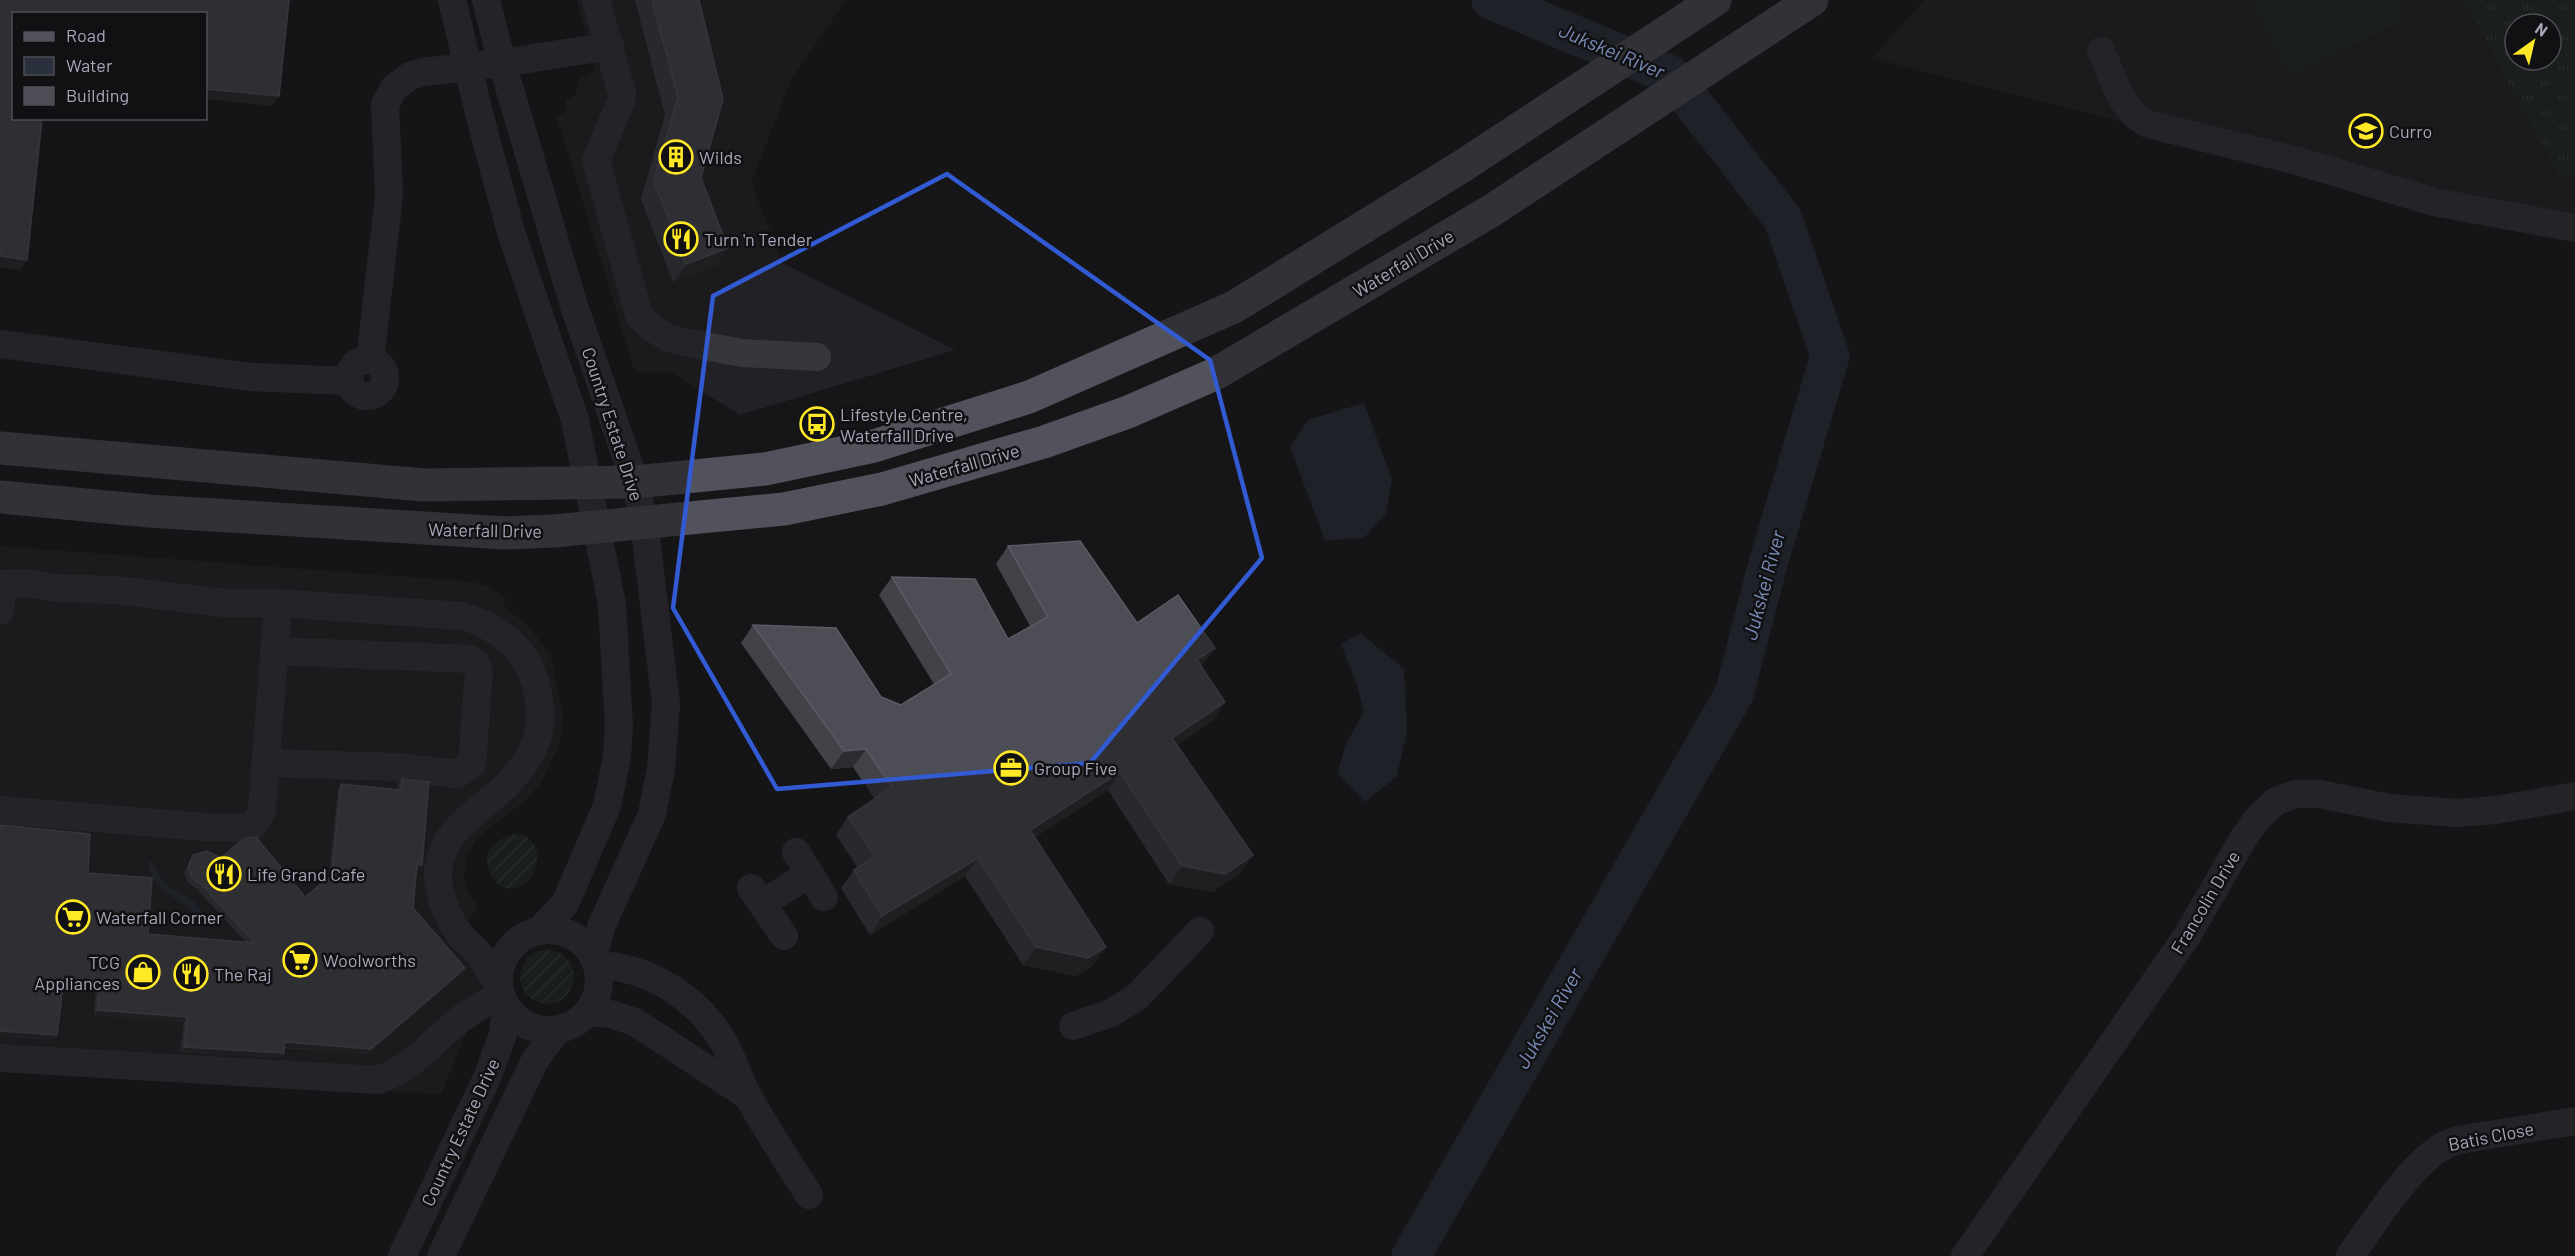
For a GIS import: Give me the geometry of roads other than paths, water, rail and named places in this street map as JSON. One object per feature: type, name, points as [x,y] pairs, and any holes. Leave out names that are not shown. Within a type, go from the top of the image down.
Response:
[{"type":"main road","points":[[0,448],[424,485],[635,482],[765,469],[874,446],[1029,397],[1234,307],[1464,165],[1715,0]]},
{"type":"main road","name":"Waterfall Drive","points":[[4,499],[149,511],[505,533],[596,527],[784,509],[882,489],[1044,442],[1128,412],[1215,375],[1491,211],[1811,1]]},
{"type":"street","name":"Country Estate Drive","points":[[452,0],[511,232],[575,420],[612,604],[619,728],[607,806],[565,904],[530,934]]},
{"type":"street","name":"Country Estate Drive","points":[[486,0],[502,63],[574,306],[635,482],[644,522],[666,704],[661,768],[652,814],[602,927],[604,962]]},
{"type":"street","points":[[596,0],[622,94],[621,102],[596,160],[639,315],[652,328],[668,338],[684,342],[742,353],[816,357]]},
{"type":"street","points":[[0,344],[228,374],[350,381],[353,390],[364,396],[376,394],[385,385],[385,372],[378,363],[370,360],[389,196],[385,105],[394,88],[410,76],[423,72],[502,63],[610,46]]},
{"type":"street","points":[[2101,51],[2126,105],[2138,119],[2148,124],[2298,161],[2434,202],[2498,216],[2575,228]]},
{"type":"street","points":[[1,593],[28,583],[55,588],[116,590],[224,603],[278,603],[462,616],[478,620],[497,631],[514,645],[528,665],[537,687],[540,728],[537,742],[532,755],[517,774],[491,799],[466,818],[452,835],[438,870],[440,888],[453,925],[478,953],[516,1017],[528,1026],[543,1030],[557,1030],[571,1026],[591,1007],[604,962]]},
{"type":"street","points":[[0,810],[242,828],[254,825],[260,818],[262,810],[278,603]]},
{"type":"street","points":[[266,762],[397,767],[457,774],[472,764],[479,671],[476,664],[469,659],[275,651]]},
{"type":"street","name":"Francolin Drive","points":[[1965,1256],[2187,936],[2243,839],[2276,801],[2288,795],[2305,793],[2389,808],[2457,813],[2496,810],[2575,796]]},
{"type":"street","points":[[784,936],[757,896],[810,874]]},
{"type":"street","points":[[453,925],[489,941],[508,943],[530,934],[555,930],[571,934],[604,962],[659,982],[695,1005],[712,1024],[736,1083],[809,1195]]},
{"type":"street","points":[[1073,1026],[1111,1013],[1137,997],[1200,931]]},
{"type":"street","points":[[502,995],[503,959],[530,934]]},
{"type":"street","name":"Country Estate Drive","points":[[402,1256],[487,1078],[503,1034],[502,995]]},
{"type":"street","points":[[0,1058],[378,1080],[402,1070],[454,1025],[502,995]]},
{"type":"street","points":[[591,1007],[626,1003],[643,1009],[736,1083]]},
{"type":"street","name":"Country Estate Drive","points":[[441,1256],[535,1060],[557,1030]]},
{"type":"street","name":"Batis Close","points":[[2350,1256],[2420,1163],[2435,1149],[2458,1140],[2575,1121]]},
{"type":"water","points":[[1364,403],[1392,480],[1386,513],[1364,538],[1325,540],[1290,447],[1308,420]]},
{"type":"water","points":[[1360,633],[1404,669],[1407,731],[1397,776],[1365,802],[1338,773],[1345,746],[1364,712],[1357,685],[1341,644]]},
{"type":"water","points":[[147,862],[152,862],[165,885],[195,902],[207,919],[203,930],[197,927],[194,913],[165,892],[158,884]]},
{"type":"waterway","name":"Jukskei River","points":[[1411,1256],[1734,694],[1769,560],[1830,356],[1783,219],[1671,75],[1491,0]]},
{"type":"place","name":"Curro","points":[[2366,131]]},
{"type":"place","name":"Wilds","points":[[676,157]]},
{"type":"place","name":"Turn 'n Tender","points":[[681,239]]},
{"type":"place","name":"Lifestyle Centre, Waterfall Drive","points":[[817,424]]},
{"type":"place","name":"Group Five","points":[[1011,768]]},
{"type":"place","name":"Life Grand Cafe","points":[[224,874]]},
{"type":"place","name":"Waterfall Corner","points":[[73,917]]},
{"type":"place","name":"Woolworths","points":[[300,960]]},
{"type":"place","name":"TCG Appliances","points":[[143,972]]},
{"type":"place","name":"The Raj","points":[[191,974]]}]
